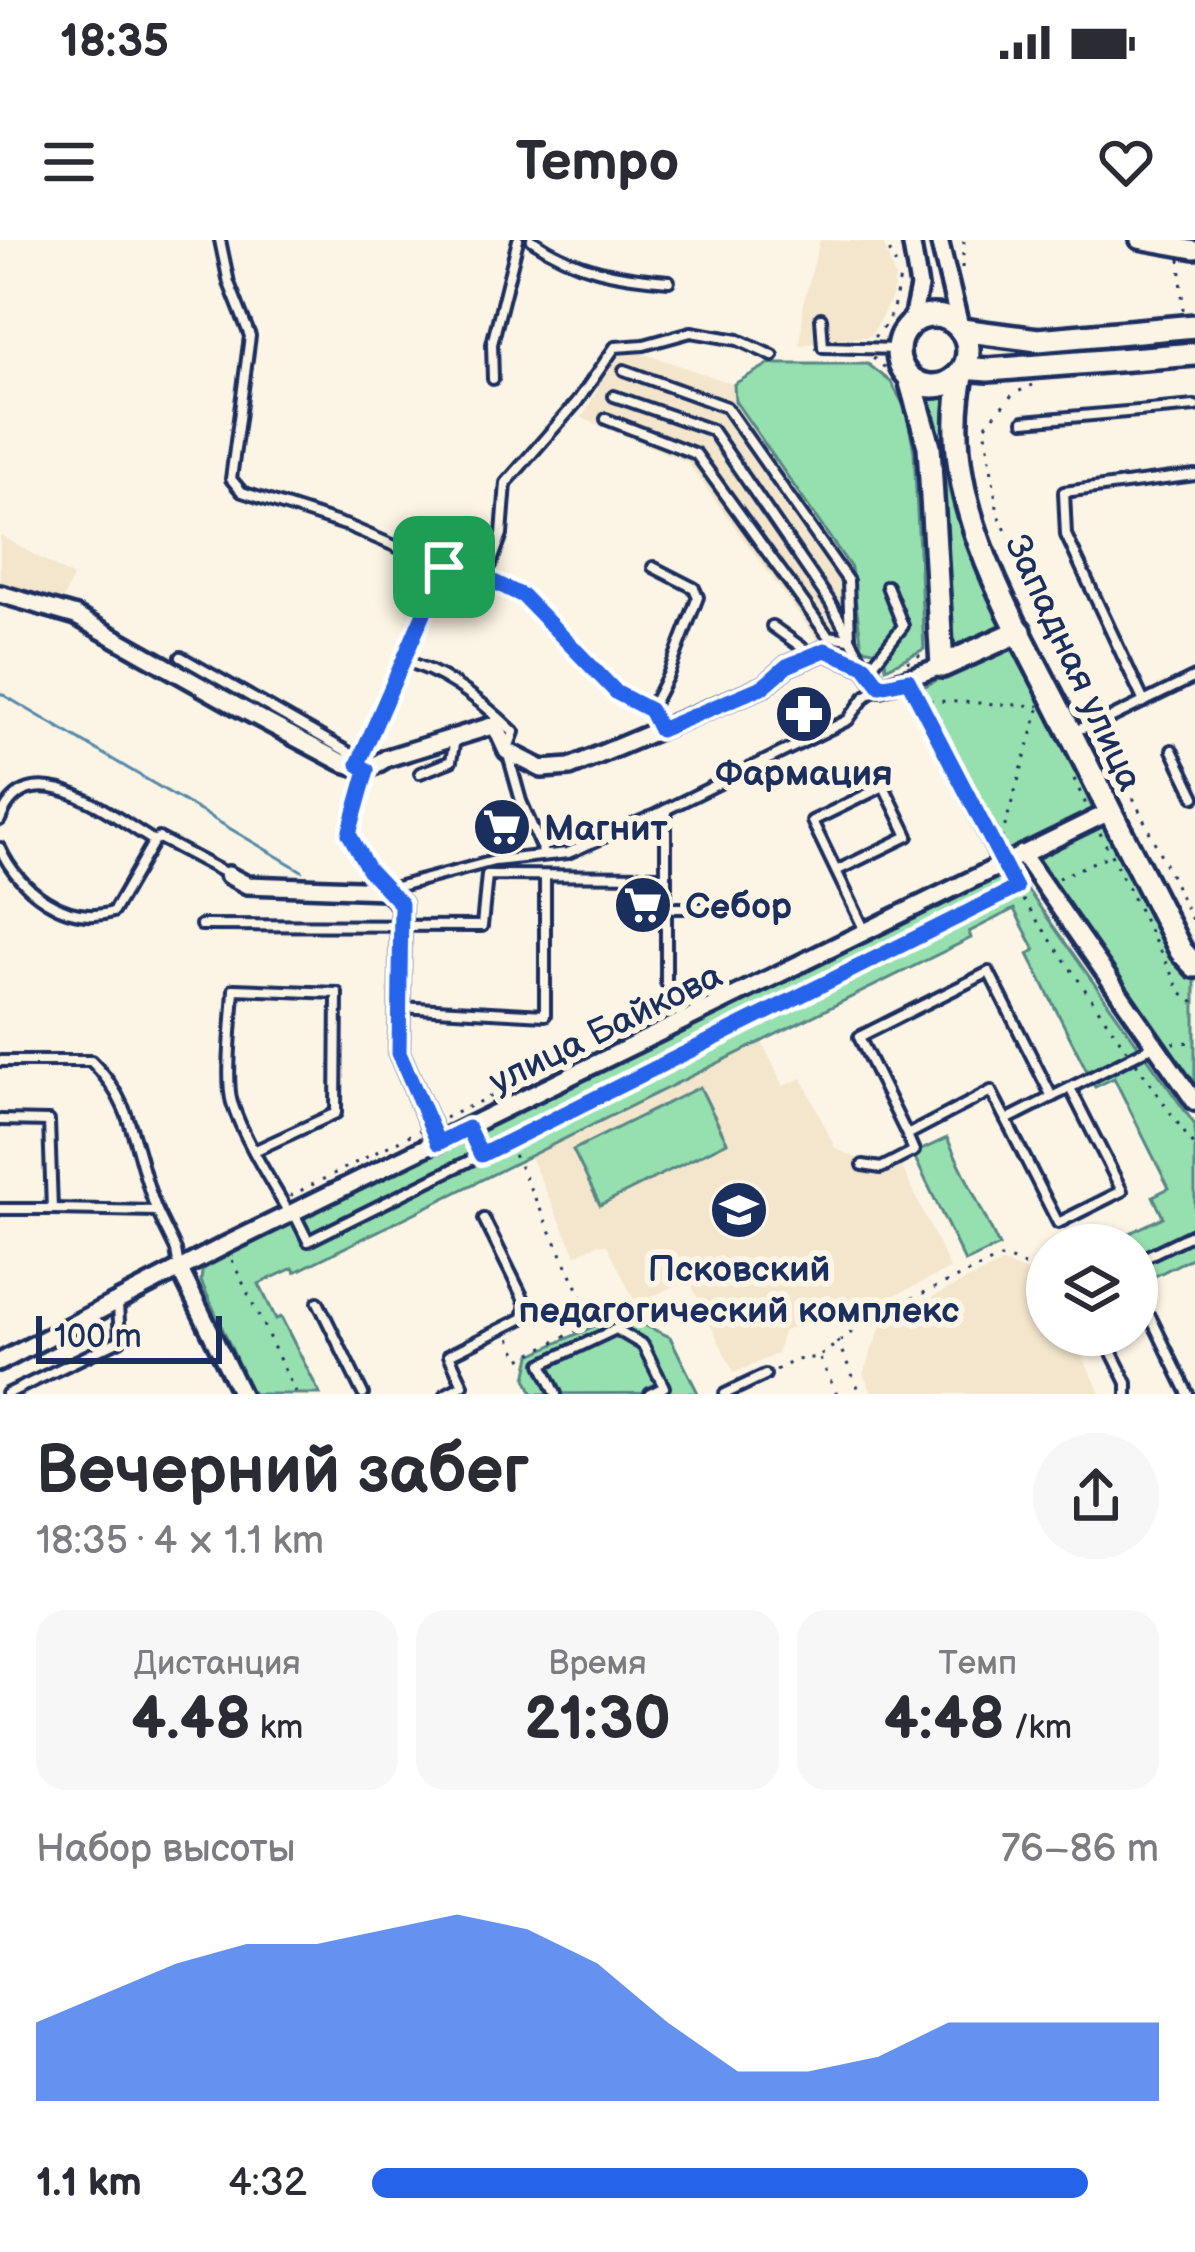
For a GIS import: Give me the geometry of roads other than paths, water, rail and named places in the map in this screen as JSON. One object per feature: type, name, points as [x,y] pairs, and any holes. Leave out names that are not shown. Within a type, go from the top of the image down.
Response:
[{"type":"street","points":[[911,240],[919,287],[911,323],[897,349],[929,446],[942,666]]},
{"type":"street","points":[[939,240],[967,343],[964,368]]},
{"type":"street","points":[[1139,240],[1188,249]]},
{"type":"street","points":[[911,323],[937,316],[961,330],[1038,340],[1189,318]]},
{"type":"street","points":[[910,379],[932,387],[943,385],[964,368],[1195,354]]},
{"type":"street","name":"Западная улица","points":[[964,368],[957,406],[959,468],[976,531],[1101,816],[1181,951],[1195,966]]},
{"type":"street","points":[[0,594],[76,616],[320,751],[362,767],[495,725],[507,751],[542,769],[570,767],[764,686],[787,666],[825,650],[867,668],[880,686],[908,680],[1020,631]]},
{"type":"street","name":"улица Байкова","points":[[0,1361],[226,1245],[866,932],[1000,858],[1022,854],[1101,816]]},
{"type":"street","points":[[1022,854],[1195,1102]]},
{"type":"street","points":[[228,875],[247,885],[376,890],[401,904],[399,1053],[438,1143]]},
{"type":"street","points":[[180,1270],[241,1394]]},
{"type":"lane","points":[[220,240],[229,283],[250,336],[231,479],[242,492],[348,526],[523,596],[617,693],[650,710],[660,730]]},
{"type":"lane","points":[[493,379],[492,344],[518,240]]},
{"type":"lane","points":[[532,240],[555,256],[596,273],[669,281]]},
{"type":"lane","points":[[821,318],[823,347],[897,349]]},
{"type":"lane","points":[[486,578],[502,534],[506,483],[578,402],[615,346],[644,345],[692,332],[738,340],[773,356]]},
{"type":"lane","points":[[625,370],[727,407],[848,580],[850,639]]},
{"type":"lane","points":[[614,396],[712,430],[830,602],[867,668],[904,626],[887,586]]},
{"type":"lane","points":[[1024,421],[1195,406]]},
{"type":"lane","points":[[606,419],[696,454],[828,635],[850,639]]},
{"type":"lane","points":[[1144,702],[1066,535],[1064,492],[1195,475]]},
{"type":"lane","points":[[444,567],[362,767],[349,834],[376,890],[494,861],[568,853],[848,720],[880,686]]},
{"type":"lane","points":[[650,710],[698,597],[694,588],[653,567]]},
{"type":"lane","points":[[772,626],[812,655]]},
{"type":"lane","points":[[181,657],[348,752],[362,767]]},
{"type":"lane","points":[[404,661],[418,664],[490,708],[514,732],[507,751],[521,801],[544,854]]},
{"type":"lane","points":[[1060,729],[1098,724],[1195,677]]},
{"type":"lane","points":[[420,773],[451,760],[455,738]]},
{"type":"lane","points":[[1172,750],[1195,797]]},
{"type":"lane","points":[[836,871],[908,836],[884,786],[812,821],[836,871],[866,932]]},
{"type":"lane","points":[[0,820],[21,792],[58,787],[154,841]]},
{"type":"lane","points":[[666,809],[666,982],[683,1022]]},
{"type":"lane","points":[[0,848],[15,875],[37,896],[62,909],[106,915],[113,912],[159,838],[228,875]]},
{"type":"lane","points":[[201,925],[482,926],[487,875],[666,876]]},
{"type":"lane","points":[[398,1007],[545,1016],[545,876]]},
{"type":"lane","points":[[666,908],[744,908]]},
{"type":"lane","points":[[862,1165],[881,1168],[914,1151],[859,1036],[989,973],[1052,1097]]},
{"type":"lane","points":[[256,1150],[336,1113],[337,993],[234,989],[231,1101],[256,1150],[291,1214],[308,1241],[481,1155],[468,1128]]},
{"type":"lane","points":[[1006,1120],[1156,1044]]},
{"type":"lane","points":[[0,1061],[91,1061],[110,1081],[142,1150],[142,1177],[176,1250],[180,1270]]},
{"type":"lane","points":[[907,1135],[991,1091],[1058,1223],[1122,1191],[1070,1088]]},
{"type":"lane","points":[[0,1120],[49,1121],[52,1209]]},
{"type":"lane","points":[[0,1209],[157,1210]]},
{"type":"lane","points":[[446,1394],[466,1390],[449,1355],[523,1318],[526,1304],[484,1219]]},
{"type":"lane","points":[[1158,1252],[1195,1233]]},
{"type":"lane","points":[[7,1394],[120,1340],[117,1301]]},
{"type":"lane","points":[[318,1302],[363,1394]]},
{"type":"lane","points":[[556,1394],[542,1364],[616,1329],[643,1345],[664,1387],[650,1394]]},
{"type":"lane","points":[[1158,1332],[1188,1394]]},
{"type":"lane","points":[[1113,1356],[1126,1394]]},
{"type":"lane","points":[[725,1394],[765,1375]]},
{"type":"waterway","points":[[0,693],[302,871]]},
{"type":"place","name":"Фармация","points":[[804,714]]},
{"type":"place","name":"Магнит","points":[[502,827]]},
{"type":"place","name":"Себор","points":[[643,905]]},
{"type":"place","name":"Псковский педагогический комплекс","points":[[739,1210]]}]
